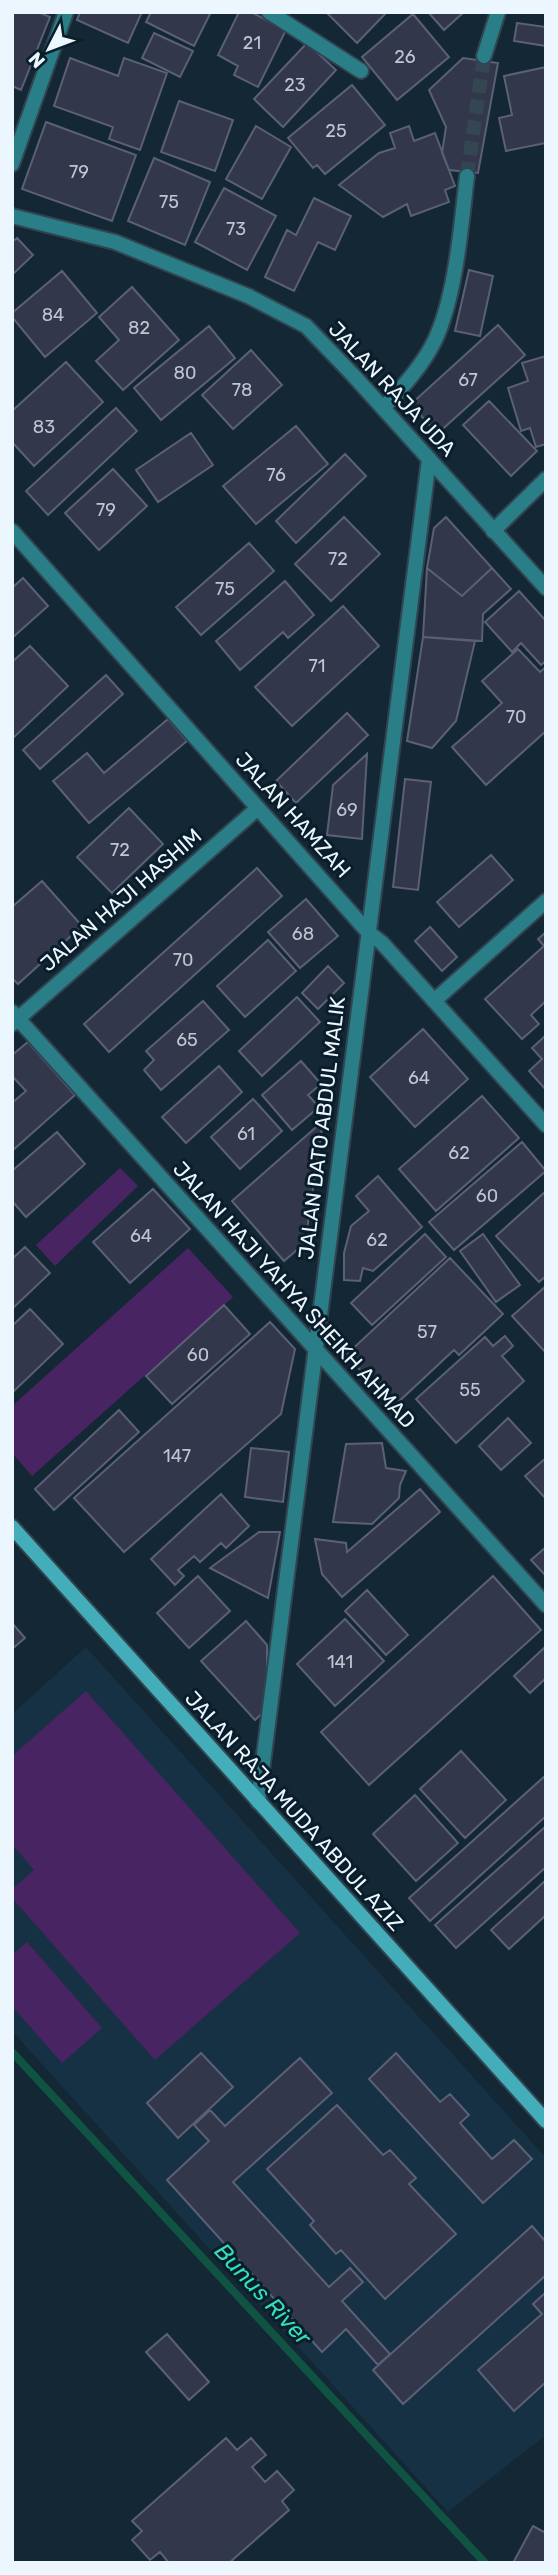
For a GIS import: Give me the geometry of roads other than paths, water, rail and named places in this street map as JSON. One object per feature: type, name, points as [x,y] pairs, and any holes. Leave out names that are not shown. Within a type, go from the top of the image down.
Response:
[{"type":"main road","name":"JALAN RAJA MUDA ABDUL AZIZ","points":[[12,1527],[546,2121]]},
{"type":"street","points":[[12,164],[66,12]]},
{"type":"street","points":[[269,12],[361,71]]},
{"type":"street","points":[[484,56],[498,12]]},
{"type":"street","points":[[383,408],[402,388],[430,349],[445,313],[457,253],[467,176]]},
{"type":"street","name":"JALAN RAJA UDA","points":[[12,216],[115,242],[248,296],[306,327],[546,588]]},
{"type":"street","name":"JALAN DATO ABDUL MALIK","points":[[258,1802],[429,459]]},
{"type":"street","points":[[493,531],[546,479]]},
{"type":"street","name":"JALAN HAMZAH","points":[[12,531],[369,932],[546,1125]]},
{"type":"street","name":"JALAN HAJI HASHIM","points":[[14,1018],[258,808]]},
{"type":"street","points":[[434,1001],[546,901]]},
{"type":"street","name":"JALAN HAJI YAHYA SHEIKH AHMAD","points":[[14,1018],[546,1605]]},
{"type":"waterway","name":"Bunus River","points":[[12,2052],[485,2563]]},
{"type":"tunnel","points":[[467,176],[484,56]]}]
